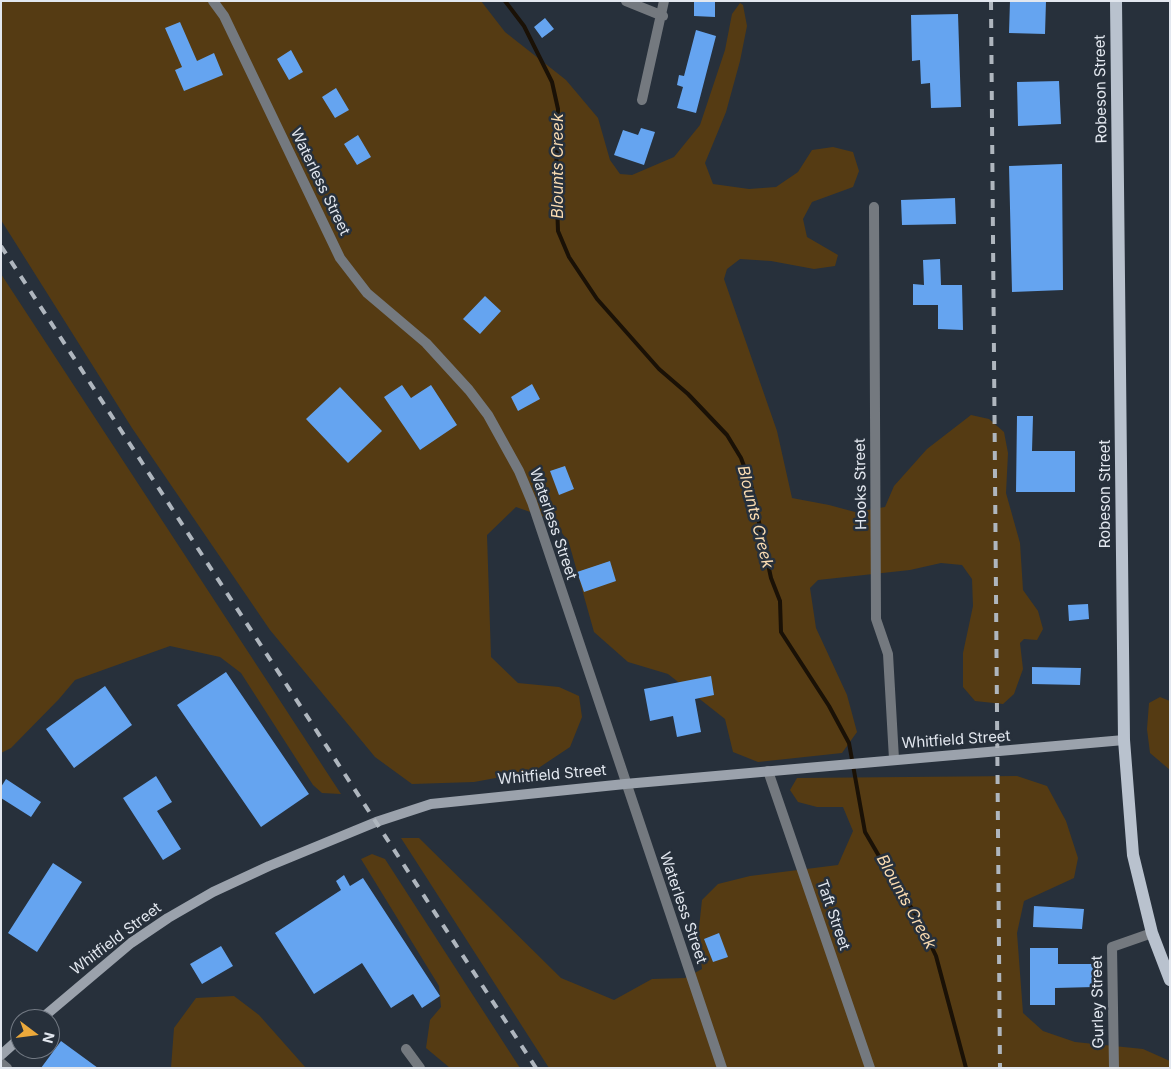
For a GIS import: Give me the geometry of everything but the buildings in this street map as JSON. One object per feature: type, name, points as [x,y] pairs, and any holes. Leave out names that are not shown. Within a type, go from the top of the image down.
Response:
[{"type":"main road","name":"Robeson Street","points":[[1116,1],[1124,740],[1132,848],[1152,934],[1170,980]]},
{"type":"main road","name":"Whitfield Street","points":[[53,1009],[131,943],[168,918],[221,888],[376,822],[431,804],[894,759],[1124,740]]},
{"type":"street","name":"Waterless Street","points":[[214,1],[224,16],[340,258],[367,293],[448,365],[479,403],[505,444],[532,502],[625,784],[722,1068]]},
{"type":"street","points":[[626,1],[663,16]]},
{"type":"street","points":[[642,100],[663,16],[664,1]]},
{"type":"street","name":"Hooks Street","points":[[874,207],[876,619],[888,654],[894,759]]},
{"type":"street","name":"Taft Street","points":[[768,771],[870,1068]]},
{"type":"street","name":"Gurley Street","points":[[1114,1068],[1112,947],[1152,934]]},
{"type":"street","points":[[406,1049],[420,1068]]},
{"type":"street","points":[[1,1064],[7,1068]]},
{"type":"shaded area","points":[[1,1],[481,1],[505,32],[566,80],[598,118],[610,160],[620,174],[632,175],[674,157],[700,125],[725,50],[732,14],[740,3],[743,5],[747,26],[740,61],[726,112],[705,163],[713,184],[749,189],[776,187],[798,172],[812,150],[833,147],[853,152],[859,171],[853,187],[812,202],[803,219],[807,237],[838,255],[835,266],[814,269],[771,261],[740,259],[727,269],[724,279],[777,431],[792,498],[855,512],[885,507],[894,486],[927,449],[971,415],[989,419],[1004,432],[1008,453],[1006,493],[1020,543],[1023,590],[1038,611],[1043,629],[1037,640],[1024,639],[1020,643],[1023,669],[1014,694],[1003,704],[975,701],[963,687],[963,653],[973,606],[972,579],[962,565],[941,563],[910,570],[818,580],[810,588],[816,628],[847,695],[857,732],[842,753],[758,762],[733,752],[725,719],[668,674],[628,662],[594,632],[569,543],[553,520],[516,507],[487,535],[491,657],[518,683],[559,687],[579,696],[582,717],[570,747],[534,771],[474,782],[412,784],[375,757],[270,630],[132,428],[1,220]]},
{"type":"shaded area","points":[[1,274],[341,794],[322,793],[313,785],[241,673],[220,657],[170,646],[75,680],[11,748],[1,753]]},
{"type":"shaded area","points":[[1160,697],[1170,701],[1170,770],[1150,753],[1147,729],[1149,703]]},
{"type":"shaded area","points":[[1017,776],[1047,786],[1066,821],[1078,858],[1074,878],[1024,901],[1017,933],[1023,1013],[1043,1031],[1075,1042],[1143,1049],[1170,1061],[1170,1068],[549,1068],[401,838],[419,838],[561,978],[614,1000],[652,979],[685,978],[702,969],[698,937],[702,900],[718,884],[750,876],[838,865],[853,831],[843,807],[817,807],[798,802],[790,790],[797,778]]},
{"type":"shaded area","points":[[372,854],[385,859],[520,1068],[450,1068],[426,1048],[430,1020],[441,1007],[439,986],[361,859]]},
{"type":"shaded area","points":[[234,996],[259,1015],[306,1068],[171,1068],[174,1028],[196,998]]},
{"type":"waterway","name":"Blounts Creek","points":[[505,1],[524,26],[552,82],[558,109],[556,177],[558,231],[569,257],[597,299],[659,369],[688,394],[727,435],[741,458],[751,485],[771,578],[780,601],[781,632],[829,706],[849,743],[865,832],[897,887],[917,916],[936,956],[966,1068]]},
{"type":"railway","points":[[991,1],[1000,1068]]},
{"type":"railway","points":[[1,246],[536,1068]]}]
